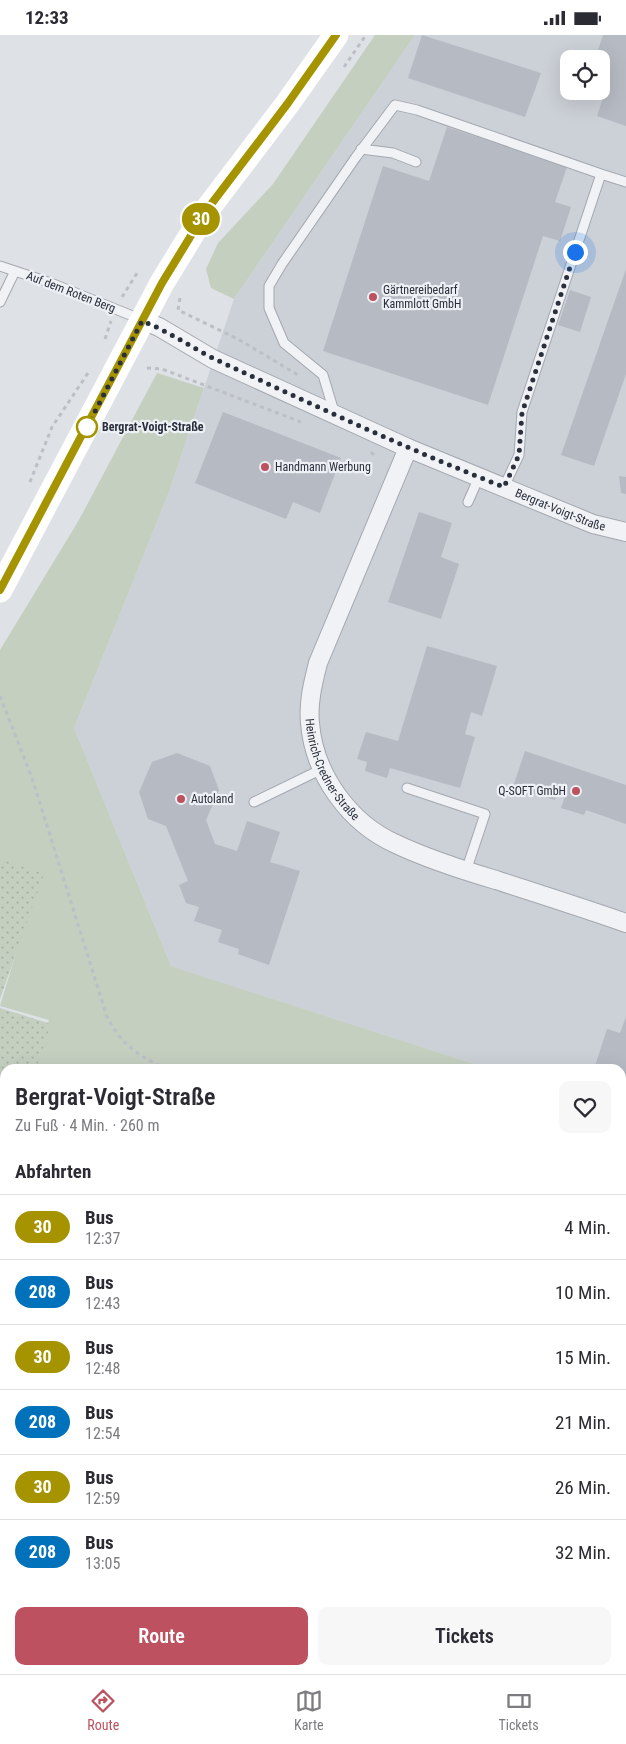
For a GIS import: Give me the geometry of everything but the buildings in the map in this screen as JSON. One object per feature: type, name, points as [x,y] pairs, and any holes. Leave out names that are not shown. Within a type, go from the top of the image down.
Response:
[{"type":"main road","points":[[0,590],[162,283],[206,211],[288,103],[336,35]]},
{"type":"street","name":"Bergrat-Voigt-Straße","points":[[142,321],[159,327],[213,359],[408,448],[593,524],[626,532]]},
{"type":"street","name":"Heinrich-Credner-Straße","points":[[408,448],[318,663],[310,691],[310,723],[314,751],[322,769],[343,805],[367,827],[394,844],[466,871],[626,923]]},
{"type":"lane","points":[[336,415],[323,375],[284,343],[269,308],[269,286],[282,263],[361,149],[395,105],[417,110],[626,182]]},
{"type":"lane","points":[[361,149],[393,153],[416,162]]},
{"type":"lane","points":[[504,487],[519,455],[522,413],[601,174]]},
{"type":"lane","name":"Auf dem Roten Berg","points":[[0,265],[142,321]]},
{"type":"lane","points":[[0,302],[15,271]]},
{"type":"lane","points":[[468,502],[479,477]]},
{"type":"lane","points":[[254,802],[322,769]]},
{"type":"lane","points":[[407,788],[485,815],[466,871]]},
{"type":"path","points":[[104,346],[115,309],[139,270]]},
{"type":"path","points":[[147,368],[162,369],[309,425]]},
{"type":"path","points":[[27,491],[52,427],[90,369]]},
{"type":"path","points":[[369,451],[376,457]]},
{"type":"path","points":[[0,695],[32,778],[106,1017],[116,1034],[129,1048],[158,1064]]},
{"type":"shaded area","points":[[415,35],[626,35],[626,1064],[475,1064],[171,966],[74,728],[169,492],[234,299]]},
{"type":"green space","points":[[375,35],[415,35],[234,299],[211,288],[206,269],[218,243],[273,184]]},
{"type":"green space","points":[[157,373],[204,388],[169,492],[74,728],[171,966],[475,1064],[35,1064],[49,1020],[0,1006],[37,883],[0,869],[0,650],[79,520]]},
{"type":"green space","points":[[0,859],[44,874],[0,999]]},
{"type":"green space","points":[[0,1008],[51,1024],[38,1064],[0,1064]]},
{"type":"bus line","name":"30","points":[[0,590],[73,455],[162,283],[206,211],[288,103],[336,35]]},
{"type":"place","name":"Gärtnereibedarf Kammlott GmbH","points":[[373,297]]},
{"type":"place","name":"Bergrat-Voigt-Straße","points":[[87,427]]},
{"type":"place","name":"Handmann Werbung","points":[[265,467]]},
{"type":"place","name":"Q-SOFT GmbH","points":[[576,791]]},
{"type":"place","name":"Autoland","points":[[181,799]]},
{"type":"route","points":[[87,427],[142,321],[159,327],[213,359],[408,448],[504,487],[519,455],[522,413],[575,252]]}]
